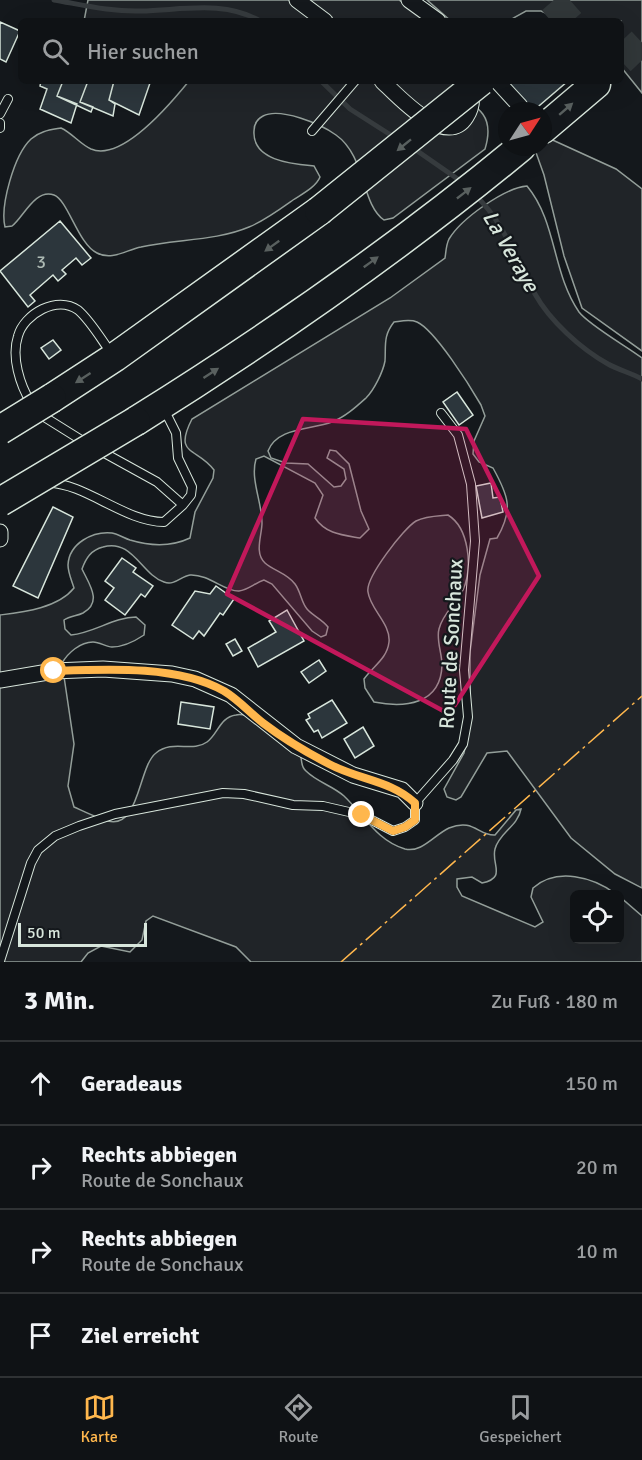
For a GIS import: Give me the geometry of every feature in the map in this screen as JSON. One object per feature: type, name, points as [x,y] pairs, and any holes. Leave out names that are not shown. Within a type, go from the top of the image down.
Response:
[{"type":"highway","points":[[0,430],[115,357],[319,211],[477,84]]},
{"type":"highway","points":[[552,121],[592,87]]},
{"type":"highway","points":[[0,502],[136,422],[312,306],[418,228],[510,156]]},
{"type":"street","points":[[297,0],[321,18]]},
{"type":"street","points":[[409,0],[434,18]]},
{"type":"street","points":[[385,84],[428,122],[442,127],[463,122],[470,111],[472,98],[469,84]]},
{"type":"street","points":[[500,84],[516,102]]},
{"type":"street","points":[[0,532],[0,539]]},
{"type":"street","points":[[0,680],[54,671],[103,669],[172,674],[195,679],[231,695],[296,746],[353,775],[402,790],[415,803]]},
{"type":"lane","points":[[312,131],[352,84]]},
{"type":"lane","points":[[0,114],[8,99]]},
{"type":"lane","points":[[0,123],[0,128]]},
{"type":"lane","points":[[115,357],[78,310],[66,304],[51,305],[27,321],[18,335],[18,370],[28,398],[41,418],[157,482],[183,505]]},
{"type":"lane","points":[[0,513],[14,498],[37,485],[52,483],[149,522],[164,522],[183,505],[192,487],[178,458],[176,433],[162,405]]},
{"type":"lane","name":"Route de Sonchaux","points":[[0,961],[31,863],[38,850],[55,836],[79,826],[115,814],[224,793],[244,794],[293,805],[323,807],[362,815],[393,831],[415,820],[415,803],[453,760],[463,744],[467,726],[464,670],[475,541],[473,513],[465,458],[458,435],[441,413]]},
{"type":"highlighted area","points":[[303,419],[466,429],[539,576],[449,714],[227,594]]},
{"type":"shaded area","points":[[88,0],[399,0],[425,18],[85,18]]},
{"type":"shaded area","points":[[427,0],[642,0],[642,93],[624,71],[624,18],[557,18],[541,11],[526,11],[513,18],[448,18]]},
{"type":"shaded area","points":[[186,84],[453,84],[449,91],[475,106],[486,119],[488,137],[485,149],[393,218],[384,220],[371,203],[353,155],[346,144],[336,135],[311,122],[290,115],[270,114],[261,117],[255,127],[255,141],[260,149],[275,159],[314,166],[320,177],[308,190],[249,227],[223,235],[154,244],[108,256],[90,248],[64,205],[54,195],[47,194],[35,200],[12,226],[5,227],[5,207],[14,168],[25,147],[34,136],[61,128],[91,149],[103,151],[117,147],[131,139],[171,102]]},
{"type":"shaded area","points":[[552,140],[616,169],[642,189],[642,351],[582,308],[564,256],[537,156],[552,156]]},
{"type":"shaded area","points":[[527,186],[537,200],[550,231],[570,297],[579,312],[599,329],[642,358],[642,888],[615,874],[571,838],[507,751],[487,753],[461,797],[456,800],[447,797],[444,789],[464,753],[470,722],[470,652],[480,575],[490,539],[497,538],[506,519],[507,502],[493,468],[479,462],[473,454],[474,441],[485,416],[481,405],[461,372],[433,336],[417,322],[412,321],[394,322],[390,327],[382,370],[375,386],[366,398],[337,420],[296,430],[279,437],[268,451],[271,458],[286,463],[308,464],[334,487],[341,486],[346,479],[344,469],[327,458],[330,450],[336,451],[349,464],[361,511],[369,529],[360,538],[335,533],[319,523],[315,518],[323,495],[315,483],[264,456],[256,459],[254,474],[262,523],[260,554],[265,563],[295,584],[307,609],[328,627],[326,635],[321,637],[312,631],[272,584],[264,580],[239,591],[228,589],[197,575],[190,575],[168,583],[156,578],[129,552],[113,546],[99,548],[87,558],[82,569],[93,592],[92,604],[83,613],[64,620],[65,629],[71,635],[79,634],[136,617],[145,625],[144,635],[129,643],[112,647],[88,642],[75,649],[62,663],[74,744],[68,786],[74,807],[104,820],[119,821],[133,807],[145,771],[156,753],[169,747],[201,745],[211,739],[226,719],[231,716],[246,716],[268,728],[297,751],[306,771],[344,796],[386,840],[405,849],[411,850],[422,846],[443,831],[457,825],[470,826],[489,835],[495,835],[516,810],[521,809],[516,820],[497,843],[494,855],[496,874],[494,878],[482,883],[472,877],[457,879],[457,887],[462,896],[535,927],[543,922],[531,897],[533,888],[553,878],[564,876],[597,883],[610,890],[570,890],[570,944],[624,944],[624,900],[642,916],[642,962],[251,962],[236,947],[153,916],[146,921],[142,940],[130,952],[101,946],[88,953],[81,962],[0,962],[0,615],[40,608],[67,595],[74,588],[68,568],[69,557],[77,545],[90,536],[112,533],[138,542],[160,545],[190,538],[195,512],[213,478],[214,470],[186,445],[185,439],[192,419],[390,298],[445,258],[449,239],[473,214],[495,198]]},
{"type":"shaded area","points":[[448,515],[461,529],[465,538],[468,570],[463,590],[443,618],[439,629],[442,665],[440,678],[428,696],[419,701],[397,704],[374,702],[365,688],[364,679],[386,653],[389,635],[372,604],[368,592],[369,585],[386,554],[410,525],[424,518]]},
{"type":"building","points":[[0,22],[18,30],[18,35],[6,62],[0,59]]},
{"type":"building","points":[[40,84],[62,84],[57,96],[77,104],[71,123],[40,109],[47,89],[40,86]]},
{"type":"building","points":[[62,84],[87,84],[80,102],[93,107],[91,112],[57,96]]},
{"type":"building","points":[[87,84],[113,84],[109,100],[115,104],[113,116],[80,102]]},
{"type":"building","points":[[113,84],[150,84],[139,115],[109,100]]},
{"type":"building","points":[[564,84],[544,102],[525,102],[509,85]]},
{"type":"building","points":[[60,221],[91,258],[82,265],[76,258],[62,270],[66,274],[58,281],[53,275],[30,295],[35,301],[28,307],[0,271]]},
{"type":"building","points":[[53,340],[61,350],[49,359],[41,348]]},
{"type":"building","points":[[457,392],[473,415],[459,425],[443,402]]},
{"type":"building","points":[[491,483],[493,498],[500,497],[503,512],[482,518],[476,486]]},
{"type":"building","points":[[53,507],[73,517],[38,598],[13,586]]},
{"type":"building","points":[[122,558],[136,568],[133,572],[153,586],[145,597],[141,594],[125,615],[105,600],[114,588],[105,581]]},
{"type":"building","points":[[216,586],[234,599],[223,615],[220,613],[204,636],[199,631],[193,639],[172,625],[195,591],[210,594]]},
{"type":"building","points":[[287,610],[304,641],[258,667],[248,648],[276,632],[269,621]]},
{"type":"building","points":[[235,639],[242,651],[233,656],[226,644]]},
{"type":"building","points":[[319,660],[326,671],[309,683],[301,672]]},
{"type":"building","points":[[332,700],[347,723],[322,738],[318,730],[314,732],[306,720],[310,718],[308,714]]},
{"type":"building","points":[[181,702],[214,707],[210,729],[178,724]]},
{"type":"building","points":[[363,727],[374,746],[355,758],[344,739]]},
{"type":"waterway","name":"La Veraye","points":[[54,0],[130,11],[218,8],[232,10],[254,18]]},
{"type":"waterway","name":"La Veraye","points":[[324,84],[350,109],[397,139]]},
{"type":"waterway","name":"La Veraye","points":[[413,148],[462,182]]},
{"type":"waterway","name":"La Veraye","points":[[475,195],[502,229],[535,294],[558,324],[598,358],[642,379]]},
{"type":"tunnel","points":[[554,18],[575,0]]},
{"type":"tunnel","points":[[624,58],[642,41]]},
{"type":"power","points":[[341,962],[642,696]]},
{"type":"route","points":[[54,671],[103,669],[172,674],[207,683],[231,695],[296,746],[353,775],[402,790],[415,803],[415,820],[393,831],[362,815]]}]
